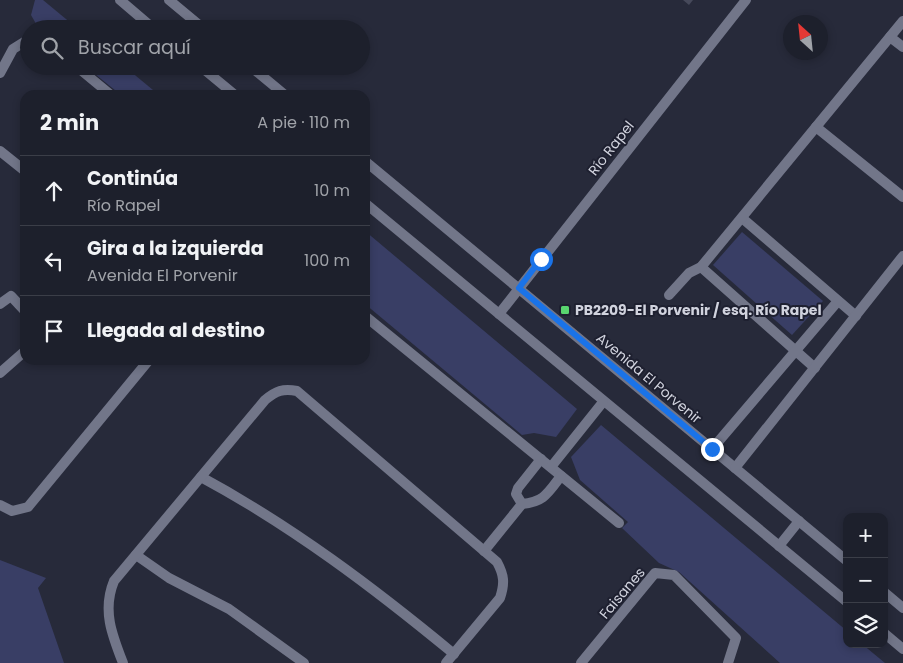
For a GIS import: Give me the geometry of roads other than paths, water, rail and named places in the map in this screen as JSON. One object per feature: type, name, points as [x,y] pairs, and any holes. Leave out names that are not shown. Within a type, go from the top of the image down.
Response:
[{"type":"street","points":[[120,0],[143,20]]},
{"type":"street","points":[[169,0],[193,20]]},
{"type":"street","name":"Río Rapel","points":[[499,314],[746,0]]},
{"type":"street","points":[[669,295],[689,273],[701,266],[742,218],[903,21]]},
{"type":"street","points":[[890,37],[903,47]]},
{"type":"street","points":[[0,73],[13,50],[20,45]]},
{"type":"street","points":[[87,75],[105,90]]},
{"type":"street","points":[[211,75],[229,90]]},
{"type":"street","points":[[261,75],[278,90]]},
{"type":"street","points":[[816,127],[903,197]]},
{"type":"street","points":[[0,151],[20,167]]},
{"type":"street","name":"Avenida El Porvenir","points":[[370,165],[843,558]]},
{"type":"street","points":[[370,207],[603,402],[843,599]]},
{"type":"street","points":[[742,218],[856,316]]},
{"type":"street","points":[[735,468],[903,256]]},
{"type":"street","points":[[701,266],[815,368]]},
{"type":"street","points":[[0,304],[12,296],[20,305]]},
{"type":"street","points":[[712,449],[838,301]]},
{"type":"street","points":[[370,320],[619,523]]},
{"type":"street","points":[[0,374],[20,356]]},
{"type":"street","points":[[0,505],[12,511],[28,507],[145,365]]},
{"type":"street","points":[[122,663],[107,611],[108,595],[114,581],[265,400],[282,390],[297,391],[497,562],[503,574],[505,586],[500,598],[446,663]]},
{"type":"street","points":[[551,467],[603,402]]},
{"type":"street","points":[[522,504],[516,494],[518,488],[541,460]]},
{"type":"street","points":[[484,551],[522,504],[536,502],[543,498],[561,476]]},
{"type":"street","points":[[201,477],[256,509],[355,574],[454,654]]},
{"type":"street","points":[[779,546],[799,521]]},
{"type":"street","points":[[136,555],[169,578],[229,610],[304,663]]},
{"type":"street","name":"Faisanes","points":[[581,663],[655,573],[674,575],[736,638],[728,663]]},
{"type":"street","points":[[888,595],[903,608]]},
{"type":"street","points":[[888,637],[903,649]]},
{"type":"place","name":"PB2209-El Porvenir / esq. Río Rapel","points":[[565,310]]}]
